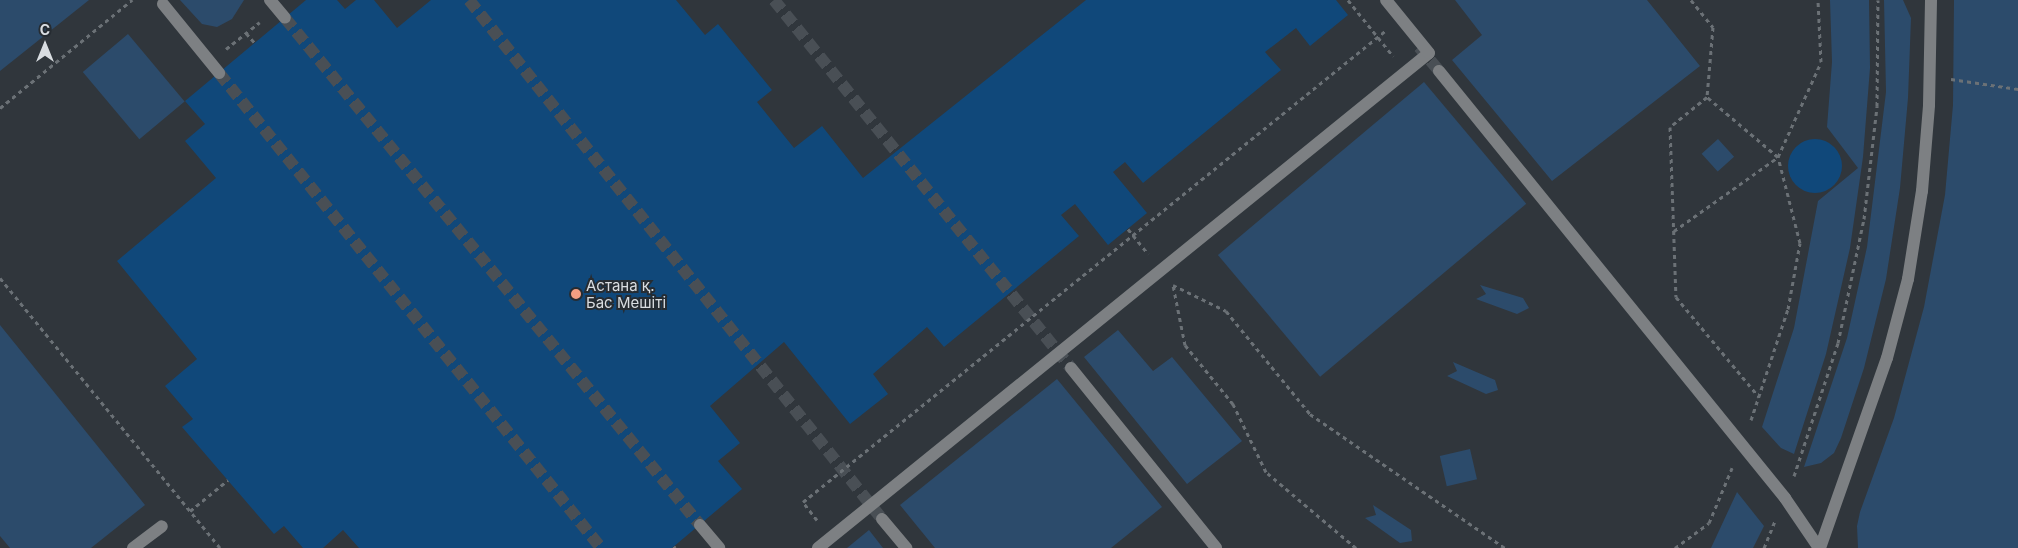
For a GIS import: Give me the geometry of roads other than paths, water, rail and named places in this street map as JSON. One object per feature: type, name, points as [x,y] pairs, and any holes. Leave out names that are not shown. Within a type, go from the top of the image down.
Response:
[{"type":"lane","points":[[818,548],[1429,53],[1386,0]]},
{"type":"lane","points":[[1820,548],[1884,366],[1908,279],[1922,191],[1930,76],[1932,0]]},
{"type":"lane","points":[[164,4],[218,73]]},
{"type":"lane","points":[[1439,70],[1742,445],[1820,548]]},
{"type":"lane","points":[[1071,368],[1216,548]]},
{"type":"lane","points":[[882,519],[906,548]]},
{"type":"lane","points":[[700,525],[719,548]]},
{"type":"lane","points":[[133,548],[162,526]]},
{"type":"tunnel","points":[[469,0],[882,519]]},
{"type":"tunnel","points":[[774,0],[1071,368]]},
{"type":"tunnel","points":[[285,18],[700,525]]},
{"type":"tunnel","points":[[1419,47],[1439,71]]},
{"type":"tunnel","points":[[219,73],[601,548]]},
{"type":"place","name":"Астана қ. Бас Мешіті","points":[[576,294]]}]
